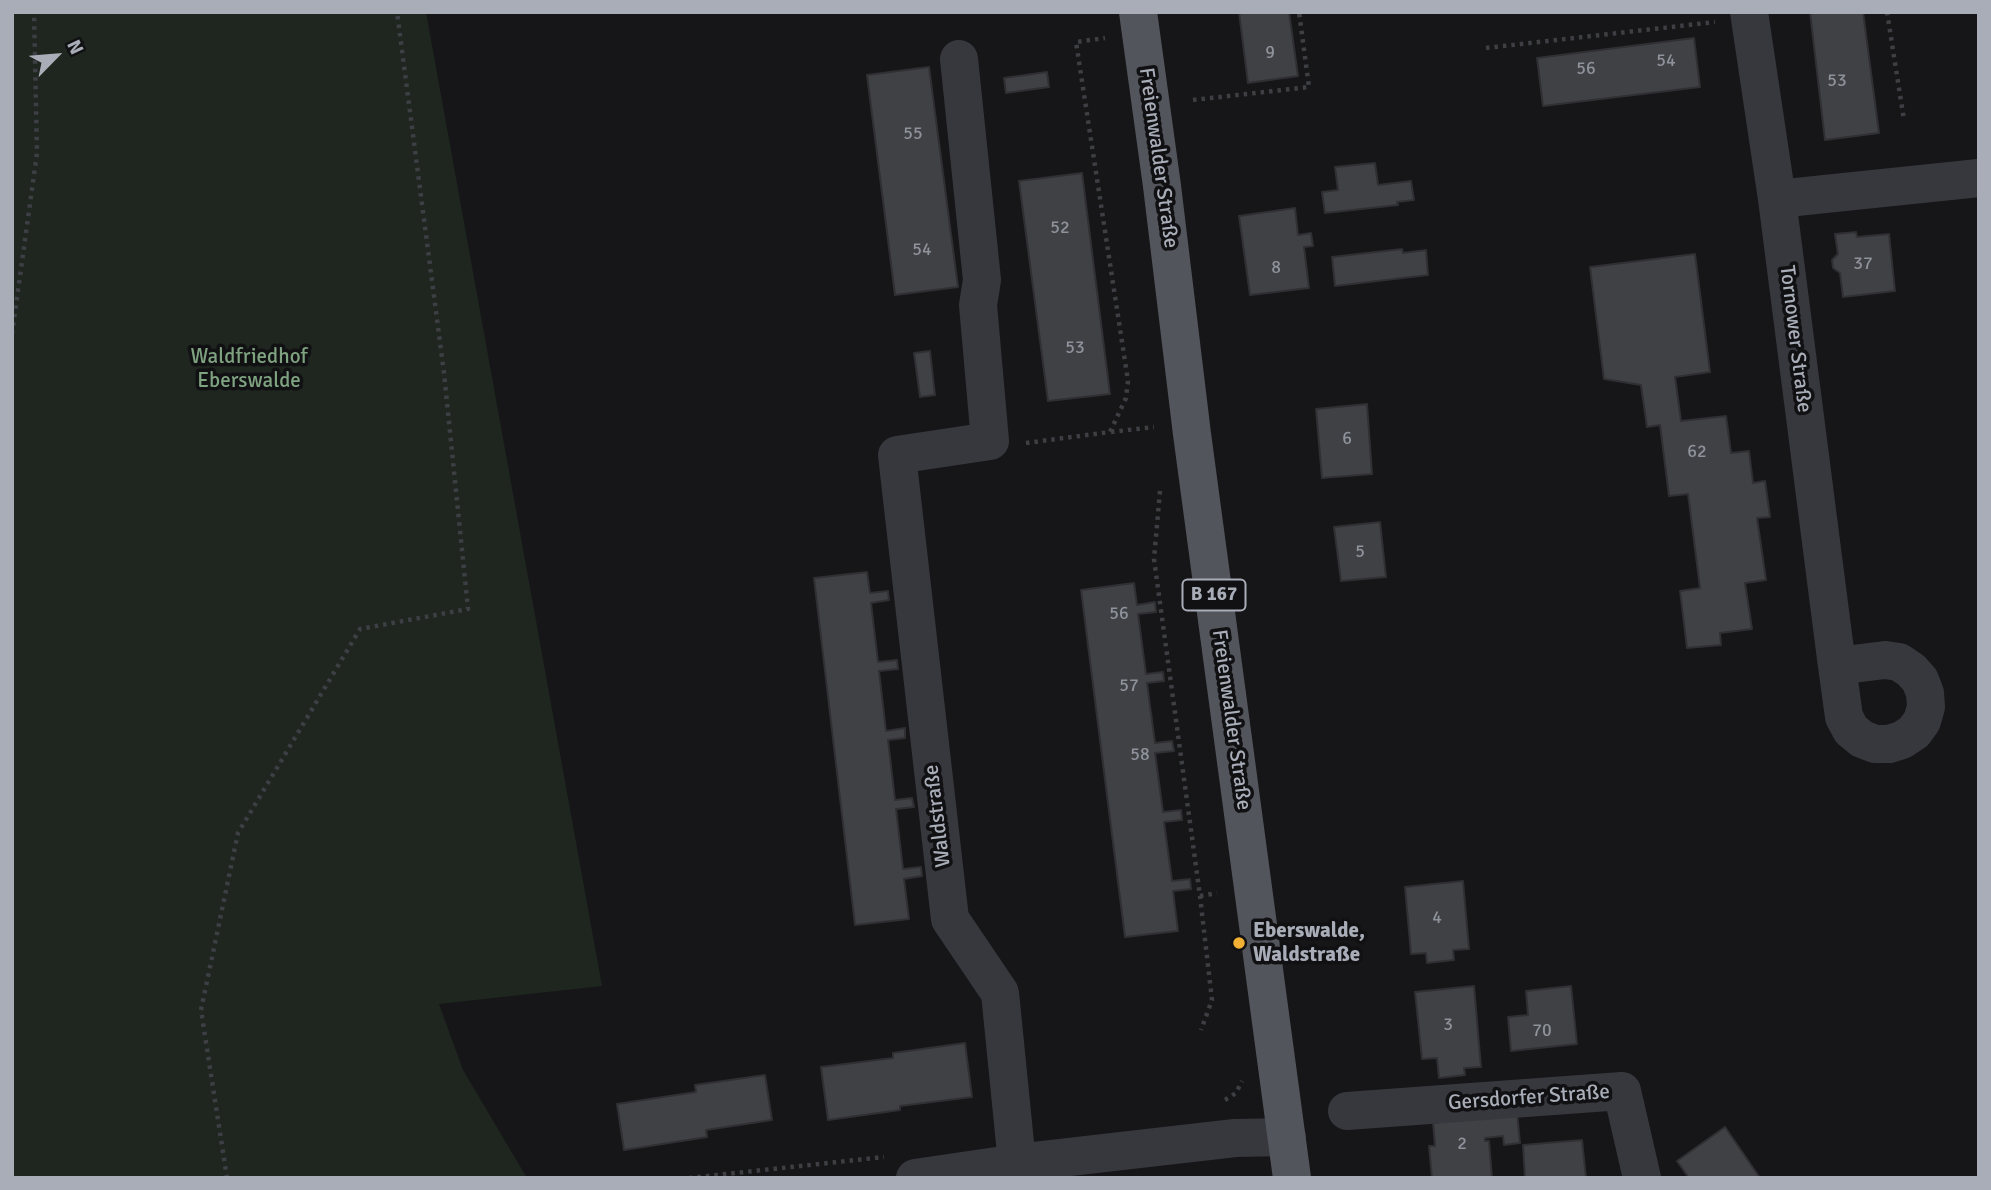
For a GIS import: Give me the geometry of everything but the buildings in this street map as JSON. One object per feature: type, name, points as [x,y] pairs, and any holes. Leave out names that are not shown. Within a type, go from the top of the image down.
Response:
[{"type":"main road","name":"Freienwalder Straße","points":[[1138,12],[1292,1178]]},
{"type":"street","name":"Tornower Straße","points":[[1750,15],[1777,200],[1837,666]]},
{"type":"street","points":[[959,60],[982,280],[978,305],[990,441]]},
{"type":"street","points":[[1777,200],[1979,178]]},
{"type":"street","name":"Waldstraße","points":[[990,441],[897,455],[950,919],[1000,993],[1017,1163]]},
{"type":"street","name":"Gersdorfer Straße","points":[[1347,1111],[1622,1091],[1642,1178]]},
{"type":"street","points":[[904,1167],[1017,1163],[1235,1138],[1287,1137]]},
{"type":"path","points":[[12,334],[37,153],[34,12]]},
{"type":"path","points":[[227,1178],[201,1010],[238,833],[360,629],[468,609],[444,373],[397,12]]},
{"type":"path","points":[[1193,100],[1309,87],[1299,12]]},
{"type":"path","points":[[1887,12],[1904,120]]},
{"type":"path","points":[[1486,48],[1750,15]]},
{"type":"path","points":[[1109,37],[1076,42],[1128,381],[1126,398],[1110,432]]},
{"type":"path","points":[[990,441],[1008,445],[1162,425]]},
{"type":"path","points":[[1161,478],[1154,559],[1212,1000],[1201,1030]]},
{"type":"path","points":[[1200,896],[1223,892]]},
{"type":"path","points":[[1217,1105],[1236,1093],[1245,1073]]},
{"type":"path","points":[[689,1178],[904,1167]]},
{"type":"green space","name":"Waldfriedhof Eberswalde","points":[[12,12],[426,12],[602,986],[439,1004],[463,1070],[527,1178],[12,1178]]},
{"type":"place","name":"Eberswalde, Waldstraße","points":[[1239,943]]}]
